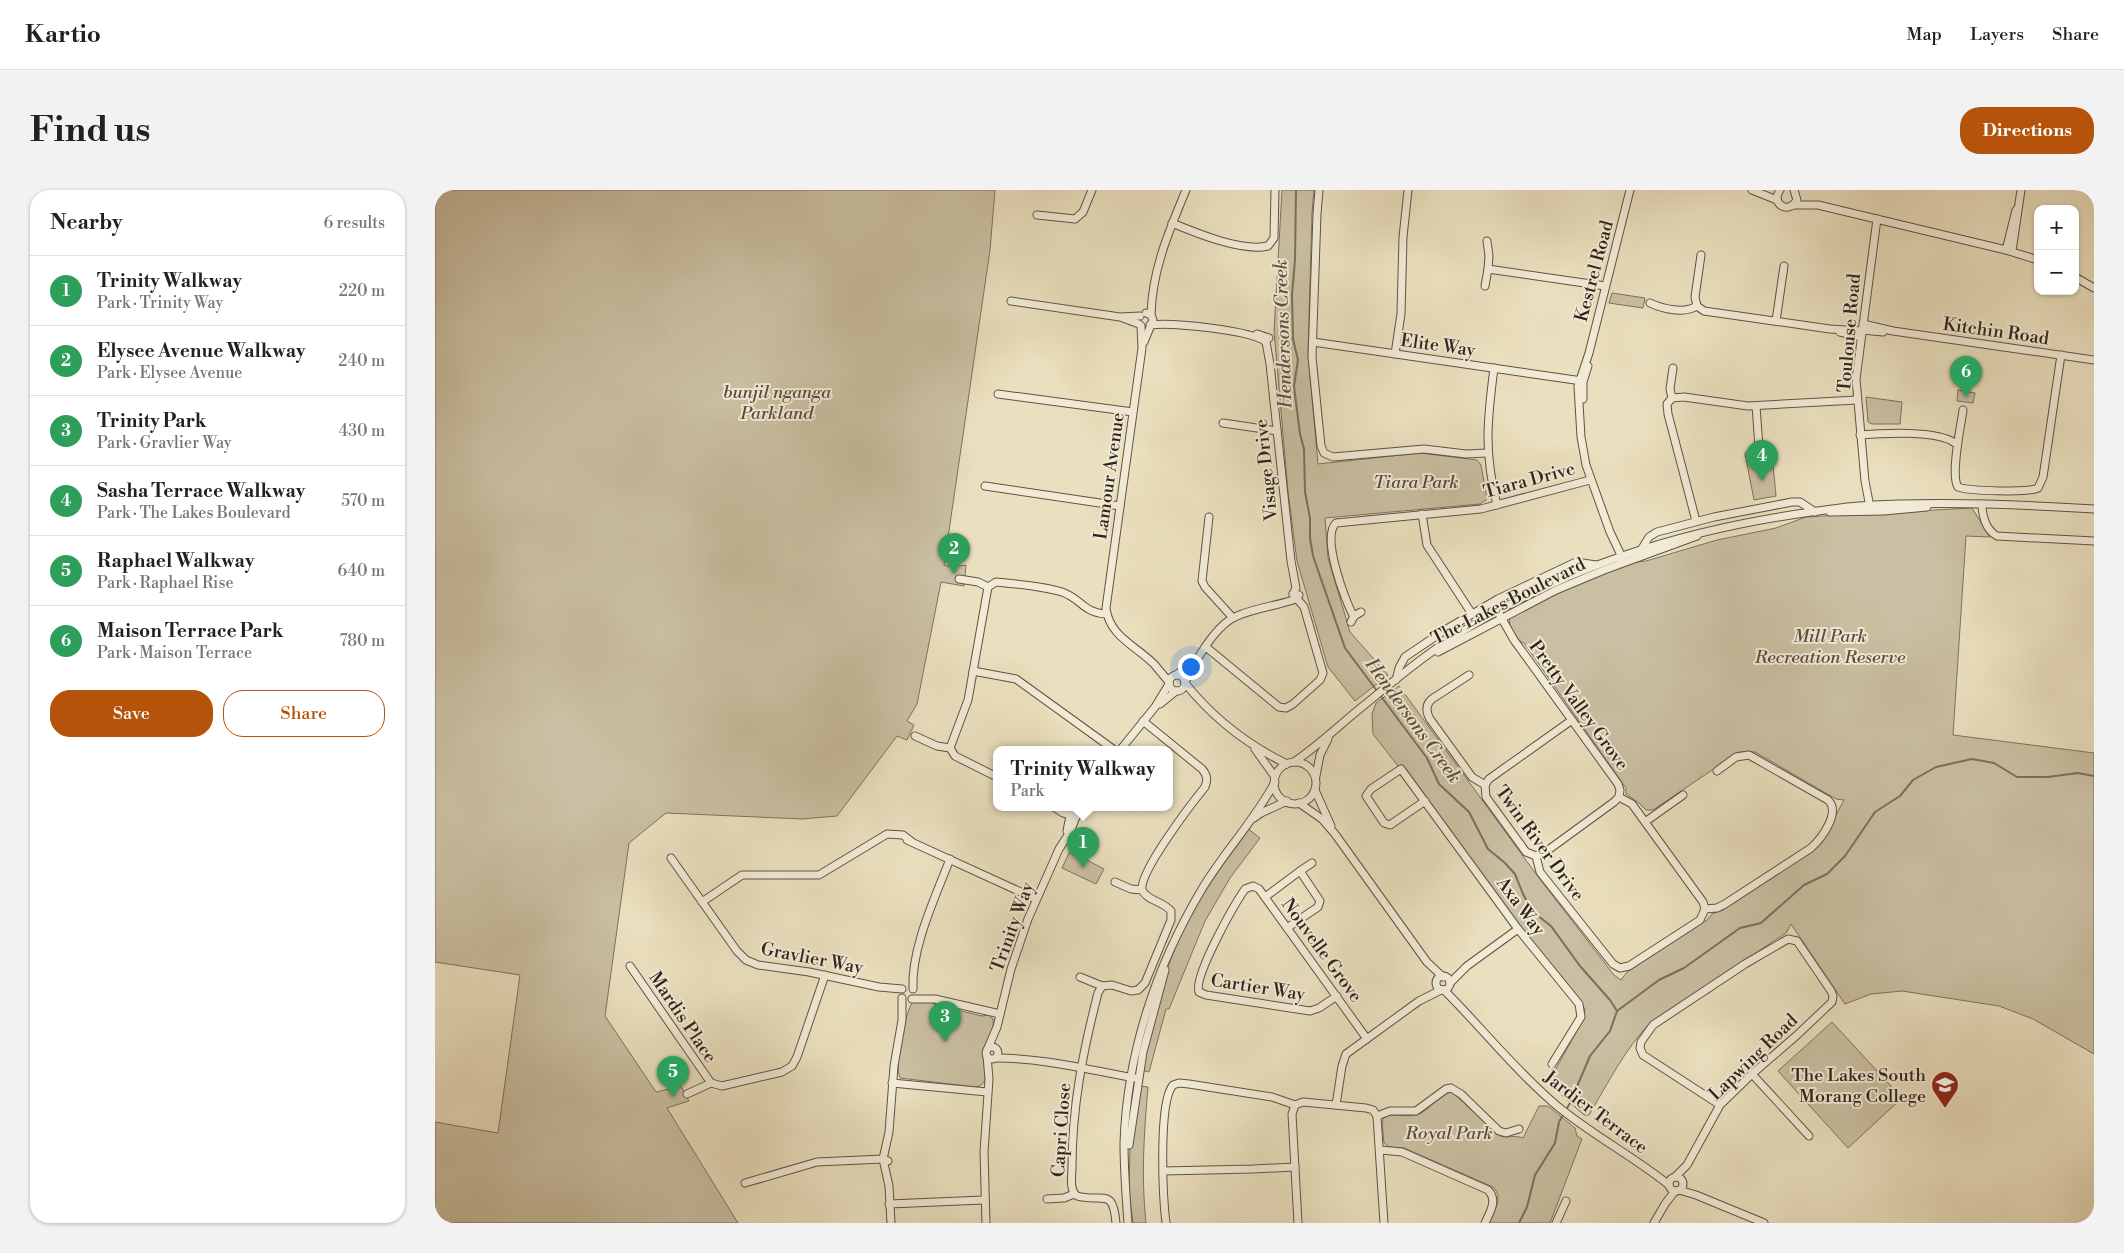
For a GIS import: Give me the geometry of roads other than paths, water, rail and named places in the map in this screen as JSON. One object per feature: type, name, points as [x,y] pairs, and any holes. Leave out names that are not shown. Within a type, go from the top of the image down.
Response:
[{"type":"street","points":[[1037,215],[1075,219],[1083,212],[1092,190]]},
{"type":"street","points":[[1140,325],[1141,315],[1152,290],[1160,256],[1186,190]]},
{"type":"street","points":[[1172,223],[1216,240],[1259,247],[1268,246],[1274,238],[1275,190]]},
{"type":"street","points":[[1319,190],[1313,364],[1321,446],[1327,456],[1337,457],[1424,449],[1466,454],[1487,453]]},
{"type":"street","points":[[1395,354],[1401,314],[1403,229],[1408,190]]},
{"type":"street","points":[[1754,190],[1779,190],[1777,200]]},
{"type":"street","points":[[1754,190],[1777,200],[1782,207],[1788,208],[1797,200],[1795,192]]},
{"type":"street","points":[[2009,251],[2018,222],[2021,190]]},
{"type":"street","points":[[1795,192],[1818,205]]},
{"type":"street","name":"Kestrel Road","points":[[1619,559],[1590,480],[1581,437],[1580,381],[1589,353],[1630,193]]},
{"type":"street","points":[[1793,205],[1818,205],[2034,259]]},
{"type":"street","name":"Toulouse Road","points":[[1867,508],[1863,492],[1865,481],[1856,379],[1877,219]]},
{"type":"street","points":[[1485,286],[1489,256],[1487,241]]},
{"type":"street","points":[[1650,302],[1662,307],[1684,310],[1697,306],[1695,297],[1701,255]]},
{"type":"street","points":[[1777,321],[1784,266]]},
{"type":"street","points":[[1488,269],[1605,286]]},
{"type":"street","points":[[2079,279],[2094,288]]},
{"type":"street","points":[[1150,326],[1152,322],[1152,290]]},
{"type":"street","points":[[1011,301],[1120,317],[1140,325],[1174,324]]},
{"type":"street","name":"Kitchin Road","points":[[1697,306],[1704,311],[1831,329],[1893,332],[2094,360]]},
{"type":"street","points":[[1120,317],[1146,313],[1174,324]]},
{"type":"street","name":"Visage Drive","points":[[1174,324],[1247,334],[1268,340],[1296,596],[1304,607],[1323,673],[1320,680],[1293,704],[1283,708],[1279,707],[1206,648]]},
{"type":"street","name":"Lamour Avenue","points":[[1140,325],[1142,348]]},
{"type":"street","name":"Lamour Avenue","points":[[1107,611],[1142,348],[1150,326]]},
{"type":"street","name":"Elite Way","points":[[1313,342],[1580,381]]},
{"type":"street","points":[[1963,410],[1960,434],[1955,443],[1958,454],[1956,484],[1961,488],[2027,490],[2038,488],[2043,476],[2061,356]]},
{"type":"street","points":[[1494,368],[1487,426],[1487,453],[1497,505]]},
{"type":"street","points":[[1672,398],[1670,389],[1673,368]]},
{"type":"street","points":[[998,394],[1133,412]]},
{"type":"street","points":[[1696,521],[1667,414],[1667,404],[1672,398],[1684,397],[1741,406],[1857,400]]},
{"type":"street","points":[[1749,454],[1756,452],[1759,447],[1757,406]]},
{"type":"street","points":[[1223,423],[1277,431]]},
{"type":"street","points":[[1860,435],[1902,432],[1945,439],[1955,443]]},
{"type":"street","name":"Tiara Drive","points":[[1361,612],[1352,620],[1335,562],[1331,533],[1333,526],[1345,521],[1481,509],[1590,480]]},
{"type":"street","points":[[985,486],[1120,506]]},
{"type":"street","name":"The Lakes Boulevard","points":[[1641,552],[1645,541],[1652,534],[1696,521],[1792,502],[1800,502],[1813,512]]},
{"type":"street","name":"The Lakes Boulevard","points":[[1290,763],[1330,734],[1374,696],[1455,636],[1596,566],[1726,527],[1813,512],[1913,503],[2094,509]]},
{"type":"street","points":[[1981,504],[1983,518],[1991,532],[1997,536],[2094,542]]},
{"type":"street","points":[[1422,514],[1427,545],[1472,614]]},
{"type":"street","points":[[1209,517],[1202,581],[1205,587],[1233,618]]},
{"type":"street","name":"The Lakes Boulevard","points":[[1499,615],[1619,559]]},
{"type":"street","name":"The Lakes Boulevard","points":[[1396,680],[1399,668],[1405,657],[1472,614],[1518,589],[1569,565],[1579,562],[1596,566]]},
{"type":"street","points":[[959,579],[988,586],[996,582],[1057,591],[1069,595],[1090,611],[1107,611],[1111,626],[1153,664],[1169,683],[1171,689],[1201,703],[1253,745],[1290,763],[1305,764],[1310,767],[1316,777],[1315,790],[1309,798],[1299,803],[1287,801],[1278,794],[1275,780],[1253,745]]},
{"type":"street","points":[[988,586],[967,707],[951,741],[950,748],[955,756],[993,775]]},
{"type":"street","points":[[1123,746],[1155,707],[1171,678],[1198,657],[1223,626],[1233,618],[1296,596]]},
{"type":"street","name":"Pretty Valley Grove","points":[[1499,615],[1514,640],[1618,784],[1620,790],[1619,797],[1632,804],[1703,902],[1705,909]]},
{"type":"street","points":[[1155,707],[1183,688],[1198,657]]},
{"type":"street","points":[[1153,664],[1181,676],[1201,703]]},
{"type":"street","points":[[973,671],[1017,679],[1109,746]]},
{"type":"street","name":"Twin River Drive","points":[[1469,675],[1432,699],[1428,704],[1427,711],[1430,720],[1472,777],[1485,785],[1486,797],[1526,852],[1536,856],[1540,872],[1613,964],[1620,968],[1629,966],[1700,920],[1705,909]]},
{"type":"street","points":[[1485,785],[1489,779],[1572,720]]},
{"type":"street","points":[[1080,977],[1102,986],[1112,985],[1135,991],[1141,988],[1171,920],[1169,908],[1146,896],[1142,890],[1143,880],[1181,819],[1205,786],[1207,780],[1202,769],[1143,721]]},
{"type":"street","name":"The Lakes Boulevard","points":[[1316,777],[1320,755],[1330,734]]},
{"type":"street","points":[[915,736],[937,746],[950,748]]},
{"type":"street","points":[[1705,909],[1717,908],[1725,904],[1811,848],[1821,837],[1833,810],[1827,800],[1749,756],[1740,756],[1717,771]]},
{"type":"street","points":[[1128,1223],[1125,1172],[1135,1075],[1173,943],[1202,889],[1268,795],[1278,772],[1290,763]]},
{"type":"street","name":"Axa Way","points":[[1425,801],[1393,824],[1384,823],[1367,798],[1367,794],[1401,769],[1425,801],[1518,930],[1579,1004],[1581,1017],[1552,1064]]},
{"type":"street","name":"Jardier Terrace","points":[[1315,790],[1335,834]]},
{"type":"street","points":[[1645,822],[1683,795]]},
{"type":"street","points":[[1536,856],[1544,853],[1619,797]]},
{"type":"street","points":[[1246,824],[1261,813],[1287,801]]},
{"type":"street","name":"Jardier Terrace","points":[[1299,803],[1322,819],[1335,834],[1427,962],[1439,987],[1461,1007],[1513,1065],[1556,1105],[1614,1148],[1655,1174],[1696,1195],[1763,1223]]},
{"type":"street","points":[[1064,811],[1073,815]]},
{"type":"street","points":[[1066,811],[1073,815]]},
{"type":"street","name":"Trinity Way","points":[[989,1079],[987,1052],[997,1027],[1016,953],[1036,899],[1064,840],[1070,832],[1073,815],[1076,811]]},
{"type":"street","name":"Trinity Way","points":[[1073,815],[1079,811]]},
{"type":"street","points":[[702,902],[739,877],[747,874],[819,875],[875,842],[891,837],[911,841],[1036,899]]},
{"type":"street","name":"Gravlier Way","points":[[671,858],[737,951],[746,960],[758,965],[825,975],[902,993]]},
{"type":"street","points":[[891,1223],[889,1186],[885,1161],[902,1020],[902,993],[914,964],[928,918],[950,859]]},
{"type":"street","points":[[1265,897],[1312,863]]},
{"type":"street","points":[[1287,928],[1318,907],[1320,903],[1318,896],[1300,871]]},
{"type":"street","points":[[1115,882],[1131,889],[1142,890]]},
{"type":"street","name":"Nouvelle Grove","points":[[1249,887],[1257,887],[1265,897],[1367,1038]]},
{"type":"street","name":"Cartier Way","points":[[1249,887],[1232,911],[1211,950],[1198,983],[1199,992],[1206,995],[1310,1011],[1319,1008],[1337,996]]},
{"type":"street","points":[[1336,1105],[1344,1057],[1367,1038],[1518,930]]},
{"type":"street","name":"Lapwing Road","points":[[1654,1223],[1720,1105],[1832,1002],[1833,996],[1831,991],[1797,941],[1788,939],[1745,964],[1653,1025],[1641,1042],[1640,1048],[1643,1055],[1720,1105]]},
{"type":"street","name":"Jardier Terrace","points":[[1427,962],[1447,980],[1461,1007]]},
{"type":"street","points":[[902,1020],[913,990],[914,964]]},
{"type":"street","name":"Mardis Place","points":[[630,966],[711,1083]]},
{"type":"street","points":[[687,1094],[711,1083],[722,1086],[782,1072],[791,1066],[797,1057],[825,975]]},
{"type":"street","points":[[1439,987],[1438,979],[1447,980]]},
{"type":"street","name":"Capri Close","points":[[1074,1194],[1072,1189],[1072,1148],[1080,1067],[1098,993],[1102,986]]},
{"type":"street","points":[[902,993],[909,987],[935,1000]]},
{"type":"street","points":[[902,993],[907,1000],[935,1000],[1000,1014]]},
{"type":"street","name":"Trinity Way","points":[[986,1223],[984,1152],[987,1092],[997,1054],[997,1027]]},
{"type":"street","points":[[993,1047],[997,1054],[991,1060],[987,1052],[993,1047]]},
{"type":"street","points":[[997,1054],[1135,1075]]},
{"type":"street","points":[[1752,1074],[1809,1136]]},
{"type":"street","points":[[893,1083],[987,1092]]},
{"type":"street","points":[[1166,1223],[1163,1171],[1168,1096],[1170,1088],[1175,1084],[1189,1084],[1272,1097],[1295,1105],[1303,1102],[1373,1110],[1377,1116],[1384,1223]]},
{"type":"street","points":[[1377,1116],[1390,1111],[1416,1111],[1446,1088],[1451,1088],[1461,1094],[1499,1131],[1506,1133],[1519,1129]]},
{"type":"street","points":[[1295,1105],[1292,1114],[1298,1223]]},
{"type":"street","points":[[1380,1150],[1402,1152],[1489,1190],[1493,1196],[1493,1202],[1485,1223]]},
{"type":"street","points":[[745,1184],[817,1162],[885,1161]]},
{"type":"street","points":[[1163,1171],[1253,1170],[1295,1167]]},
{"type":"street","name":"Capri Close","points":[[1047,1199],[1064,1198],[1074,1194],[1085,1198],[1104,1198],[1111,1201],[1115,1208],[1116,1223]]},
{"type":"street","points":[[889,1204],[984,1200]]},
{"type":"street","points":[[1556,1223],[1566,1201]]},
{"type":"waterway","name":"Hendersons Creek","points":[[1296,190],[1295,260],[1292,295],[1293,339],[1298,360],[1294,386],[1300,434],[1304,449],[1305,492],[1310,518],[1310,538],[1313,556],[1345,648],[1377,691]]},
{"type":"waterway","name":"Hendersons Creek","points":[[1380,695],[1427,758],[1439,784],[1469,812],[1488,849],[1515,874],[1533,912],[1551,926],[1580,966],[1610,1000],[1617,1011],[1610,1031],[1590,1056],[1570,1103],[1559,1122],[1555,1143],[1535,1175],[1527,1207],[1519,1223]]},
{"type":"waterway","points":[[1617,1011],[1659,980],[1684,968],[1740,928],[1761,923],[1804,885],[1827,874],[1845,856],[1875,812],[1900,796],[1913,780],[1936,767],[1972,759],[1994,763],[2017,777],[2048,777],[2078,773],[2094,776]]},
{"type":"place","name":"Maison Terrace Park","points":[[1966,397]]},
{"type":"place","name":"Sasha Terrace Walkway","points":[[1762,481]]},
{"type":"place","name":"Elysee Avenue Walkway","points":[[954,574]]},
{"type":"place","name":"Trinity Walkway","points":[[1083,868]]},
{"type":"place","name":"Trinity Park","points":[[945,1042]]},
{"type":"place","name":"Raphael Walkway","points":[[673,1097]]},
{"type":"place","name":"The Lakes South Morang College","points":[[1945,1109]]},
{"type":"park label","name":"bunjil nganga Parkland","points":[[777,402]]},
{"type":"park label","name":"Tiara Park","points":[[1416,482]]},
{"type":"park label","name":"Mill Park Recreation Reserve","points":[[1830,646]]},
{"type":"park label","name":"Royal Park","points":[[1449,1133]]}]
